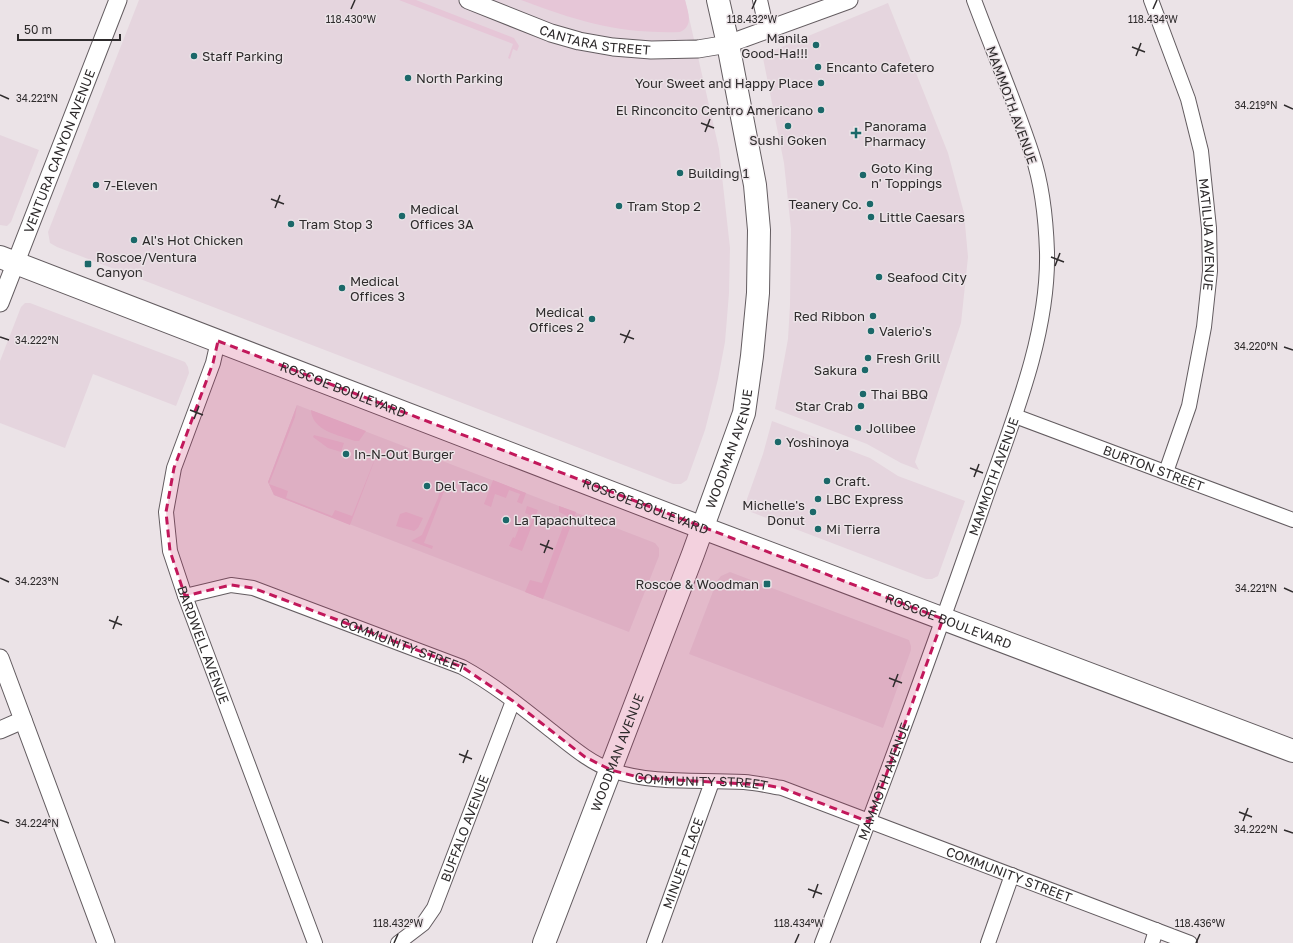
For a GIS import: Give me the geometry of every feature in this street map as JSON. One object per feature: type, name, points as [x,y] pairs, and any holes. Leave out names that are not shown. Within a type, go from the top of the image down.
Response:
[{"type":"main road","name":"WOODMAN AVENUE","points":[[544,943],[703,528],[744,413],[752,356],[759,280],[759,230],[755,185],[718,0]]},
{"type":"main road","name":"ROSCOE BOULEVARD","points":[[8,260],[703,528],[1293,751]]},
{"type":"street","name":"VENTURA CANYON AVENUE","points":[[0,303],[8,260],[118,0]]},
{"type":"street","name":"CANTARA STREET","points":[[468,0],[551,33],[579,42],[652,50],[698,49],[728,44],[849,0]]},
{"type":"street","points":[[760,0],[767,30]]},
{"type":"street","name":"MAMMOTH AVENUE","points":[[822,943],[869,822],[1015,416],[1033,355],[1043,303],[1047,253],[1041,196],[1033,156],[974,0]]},
{"type":"street","name":"MATILIJA AVENUE","points":[[1151,0],[1188,99],[1201,151],[1209,228],[1210,271],[1204,327],[1189,406],[1166,472]]},
{"type":"street","name":"BARDWELL AVENUE","points":[[218,341],[212,368],[174,468],[166,512],[170,551],[185,596],[314,943]]},
{"type":"street","name":"BURTON STREET","points":[[1015,416],[1293,520]]},
{"type":"street","name":"COMMUNITY STREET","points":[[185,596],[231,585],[253,588],[462,667],[480,677],[513,701],[585,757],[611,770],[642,778],[712,782],[744,782],[782,788],[1012,875],[1154,937],[1190,943]]},
{"type":"street","points":[[0,658],[106,943]]},
{"type":"street","name":"BUFFALO AVENUE","points":[[398,943],[423,924],[434,908],[513,701]]},
{"type":"street","points":[[0,730],[23,720]]},
{"type":"street","name":"MINUET PLACE","points":[[654,943],[712,782]]},
{"type":"street","points":[[988,943],[1012,875]]},
{"type":"highlighted area","points":[[218,341],[943,619],[869,822],[782,788],[765,785],[642,778],[611,770],[585,757],[513,701],[462,667],[253,588],[231,585],[185,596],[170,551],[166,512],[174,468],[213,363]]},
{"type":"shaded area","points":[[139,0],[685,0],[719,149],[730,248],[729,293],[725,342],[718,379],[705,430],[687,480],[681,484],[673,484],[57,247],[50,243],[48,232]]},
{"type":"shaded area","points":[[399,0],[416,0],[514,38],[519,46],[517,51],[513,49],[510,59],[508,58],[513,44]]},
{"type":"shaded area","points":[[521,0],[685,0],[689,22],[680,32],[637,31],[599,25],[580,20]]},
{"type":"shaded area","points":[[888,3],[948,153],[964,213],[968,257],[961,323],[915,462],[919,470],[901,463],[867,444],[775,409],[788,339],[791,229],[784,163],[763,58],[767,53]]},
{"type":"shaded area","points":[[0,135],[39,150],[11,222],[7,226],[0,225]]},
{"type":"shaded area","points":[[25,303],[30,303],[185,362],[189,373],[176,406],[93,374],[65,448],[0,423],[0,361],[21,307]]},
{"type":"shaded area","points":[[297,405],[655,543],[659,548],[659,556],[629,632],[274,495],[268,482]]},
{"type":"shaded area","points":[[297,405],[295,417],[269,484],[288,491],[286,498],[332,516],[335,510],[352,516],[382,441],[350,525],[274,495],[268,482]]},
{"type":"shaded area","points":[[311,410],[366,431],[359,441],[334,434],[316,423]]},
{"type":"shaded area","points":[[772,421],[870,458],[898,476],[965,501],[938,576],[932,579],[926,579],[751,512],[747,505],[747,499],[763,454]]},
{"type":"shaded area","points":[[314,435],[344,443],[341,452],[328,448],[313,437]]},
{"type":"shaded area","points":[[493,480],[526,493],[522,504],[517,502],[520,494],[509,490],[506,498],[495,494],[491,507],[484,504]]},
{"type":"shaded area","points":[[441,486],[446,486],[424,543],[433,546],[432,549],[411,541],[422,535],[438,498]]},
{"type":"shaded area","points":[[527,506],[538,510],[522,551],[509,546],[513,537],[515,538],[521,522],[530,526],[534,517],[525,513]]},
{"type":"shaded area","points":[[559,506],[576,512],[543,599],[525,592],[530,580],[542,583],[567,516],[559,512]]},
{"type":"shaded area","points":[[406,512],[423,518],[418,528],[414,531],[396,526],[400,514]]},
{"type":"shaded area","points":[[730,572],[909,640],[911,650],[883,728],[689,654],[717,581],[721,576]]},
{"type":"place","name":"Manila Good-Ha!!!","points":[[816,45]]},
{"type":"place","name":"Staff Parking","points":[[194,56]]},
{"type":"place","name":"Encanto Cafetero","points":[[818,67]]},
{"type":"place","name":"North Parking","points":[[408,78]]},
{"type":"place","name":"Your Sweet and Happy Place","points":[[821,83]]},
{"type":"place","name":"El Rinconcito Centro Americano","points":[[821,110]]},
{"type":"place","name":"Sushi Goken","points":[[788,126]]},
{"type":"place","name":"Panorama Pharmacy","points":[[856,133]]},
{"type":"place","name":"Building 1","points":[[680,173]]},
{"type":"place","name":"Goto King n' Toppings","points":[[863,175]]},
{"type":"place","name":"7-Eleven","points":[[96,185]]},
{"type":"place","name":"Teanery Co.","points":[[870,204]]},
{"type":"place","name":"Tram Stop 2","points":[[619,206]]},
{"type":"place","name":"Medical Offices 3A","points":[[402,216]]},
{"type":"place","name":"Little Caesars","points":[[871,217]]},
{"type":"place","name":"Tram Stop 3","points":[[291,224]]},
{"type":"place","name":"Al's Hot Chicken","points":[[134,240]]},
{"type":"place","name":"Roscoe/Ventura Canyon","points":[[88,264]]},
{"type":"place","name":"Seafood City","points":[[879,277]]},
{"type":"place","name":"Medical Offices 3","points":[[342,288]]},
{"type":"place","name":"Red Ribbon","points":[[873,316]]},
{"type":"place","name":"Medical Offices 2","points":[[592,319]]},
{"type":"place","name":"Valerio's","points":[[871,331]]},
{"type":"place","name":"Fresh Grill","points":[[868,358]]},
{"type":"place","name":"Sakura","points":[[865,370]]},
{"type":"place","name":"Thai BBQ","points":[[863,394]]},
{"type":"place","name":"Star Crab","points":[[861,406]]},
{"type":"place","name":"Jollibee","points":[[858,428]]},
{"type":"place","name":"Yoshinoya","points":[[778,442]]},
{"type":"place","name":"In-N-Out Burger","points":[[346,454]]},
{"type":"place","name":"Craft.","points":[[827,481]]},
{"type":"place","name":"Del Taco","points":[[427,486]]},
{"type":"place","name":"LBC Express","points":[[818,499]]},
{"type":"place","name":"Michelle's Donut","points":[[813,512]]},
{"type":"place","name":"La Tapachulteca","points":[[506,520]]},
{"type":"place","name":"Mi Tierra","points":[[818,529]]},
{"type":"place","name":"Roscoe & Woodman","points":[[767,584]]}]
